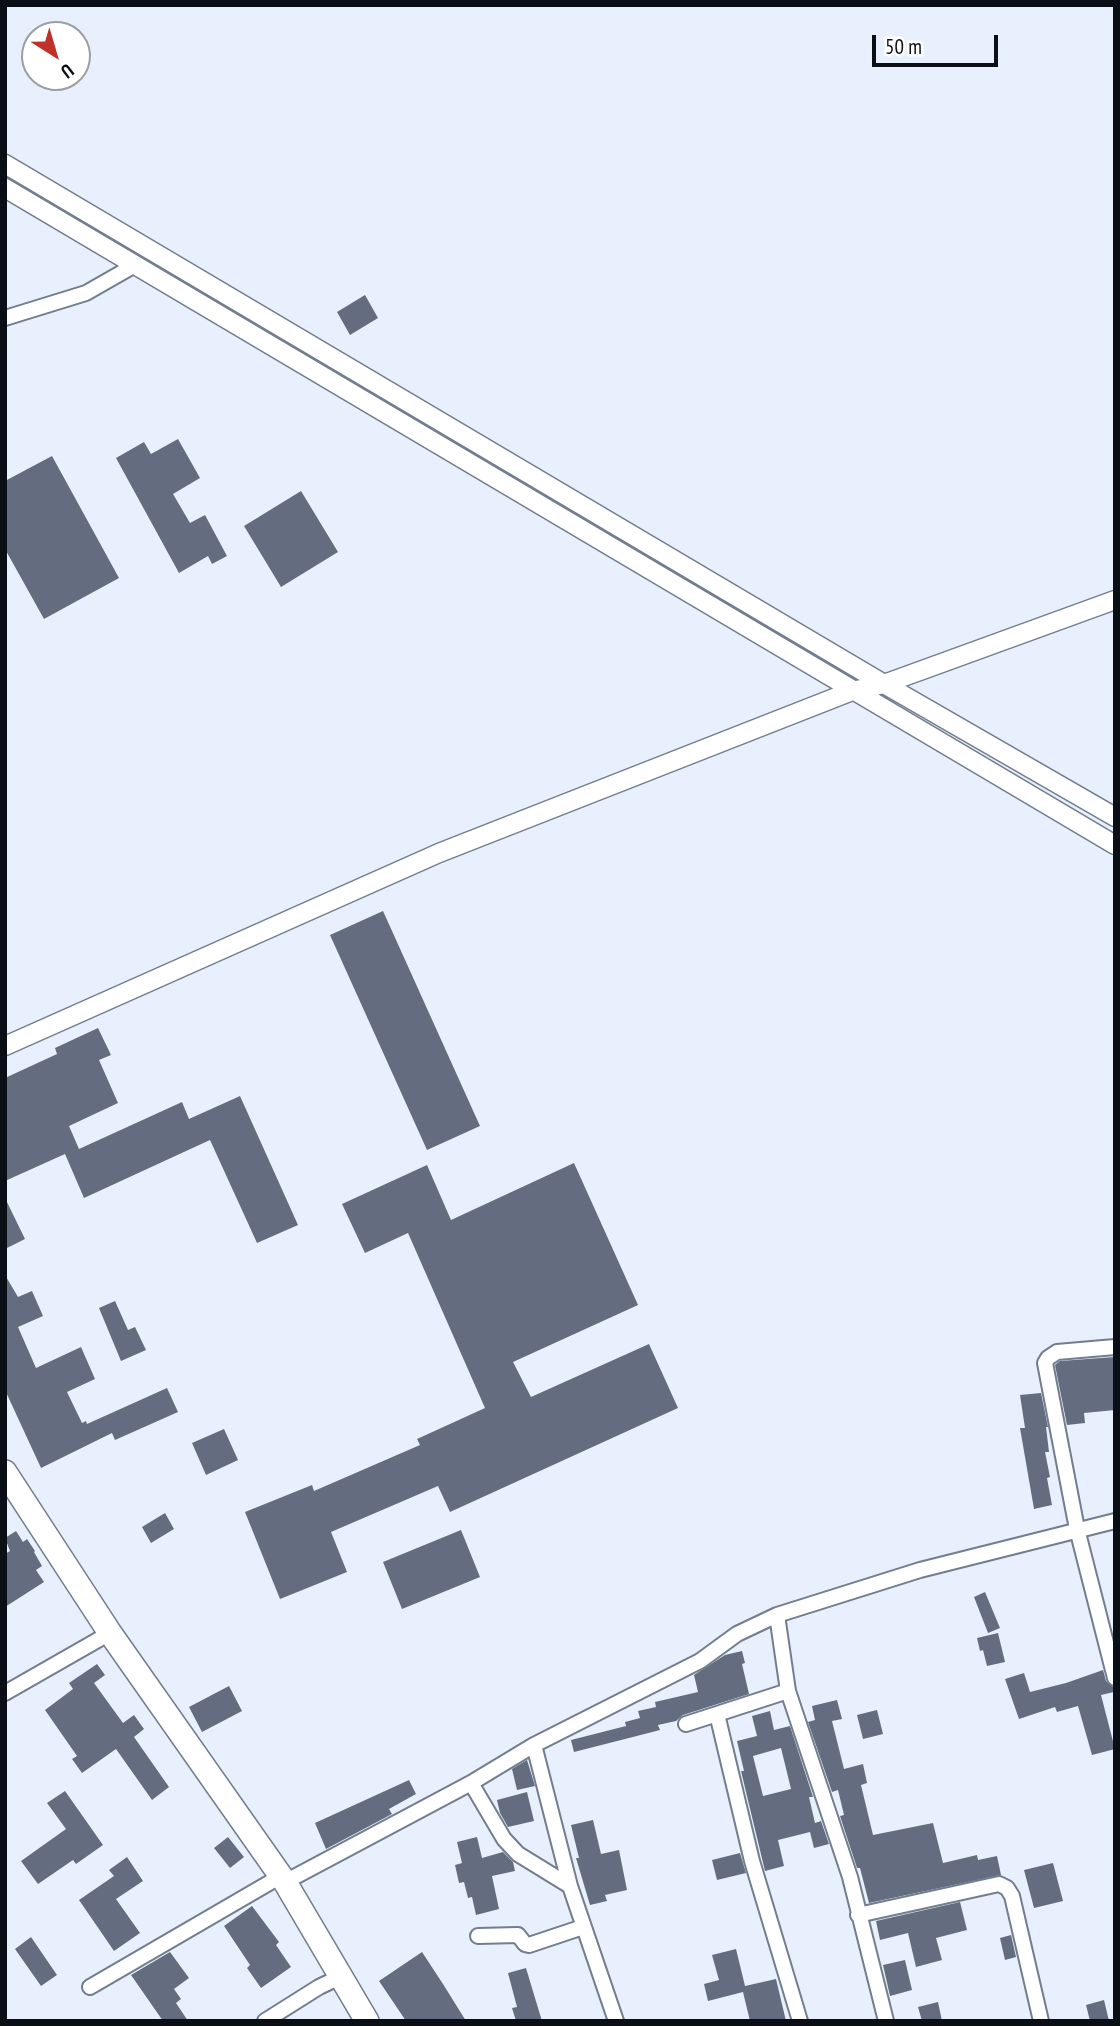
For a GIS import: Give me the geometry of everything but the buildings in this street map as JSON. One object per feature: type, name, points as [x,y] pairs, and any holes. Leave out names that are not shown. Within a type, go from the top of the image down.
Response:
[{"type":"main road","points":[[6,1476],[110,1633],[283,1879],[367,2021]]},
{"type":"street","points":[[5,164],[884,684],[1115,817]]},
{"type":"street","points":[[5,188],[1115,845]]},
{"type":"street","points":[[5,318],[86,293],[135,265]]},
{"type":"street","points":[[5,1046],[439,853],[852,691],[884,684],[1115,600]]},
{"type":"street","points":[[1115,1347],[1057,1352],[1045,1363],[1077,1529],[1115,1678]]},
{"type":"street","points":[[90,1987],[283,1879],[471,1783],[534,1745],[699,1661],[737,1634],[778,1615],[920,1570],[1115,1521]]},
{"type":"street","points":[[778,1615],[788,1691],[850,1877],[886,2021]]},
{"type":"street","points":[[5,1693],[110,1633]]},
{"type":"street","points":[[686,1724],[788,1691]]},
{"type":"street","points":[[717,1714],[752,1861],[800,2021]]},
{"type":"street","points":[[534,1745],[570,1886],[616,2021]]},
{"type":"street","points":[[471,1783],[505,1839],[518,1854],[570,1886]]},
{"type":"street","points":[[858,1915],[999,1884],[1007,1888],[1012,1896],[1041,2021]]},
{"type":"street","points":[[478,1936],[518,1935],[529,1944],[583,1927]]},
{"type":"street","points":[[265,2021],[340,1977]]}]
